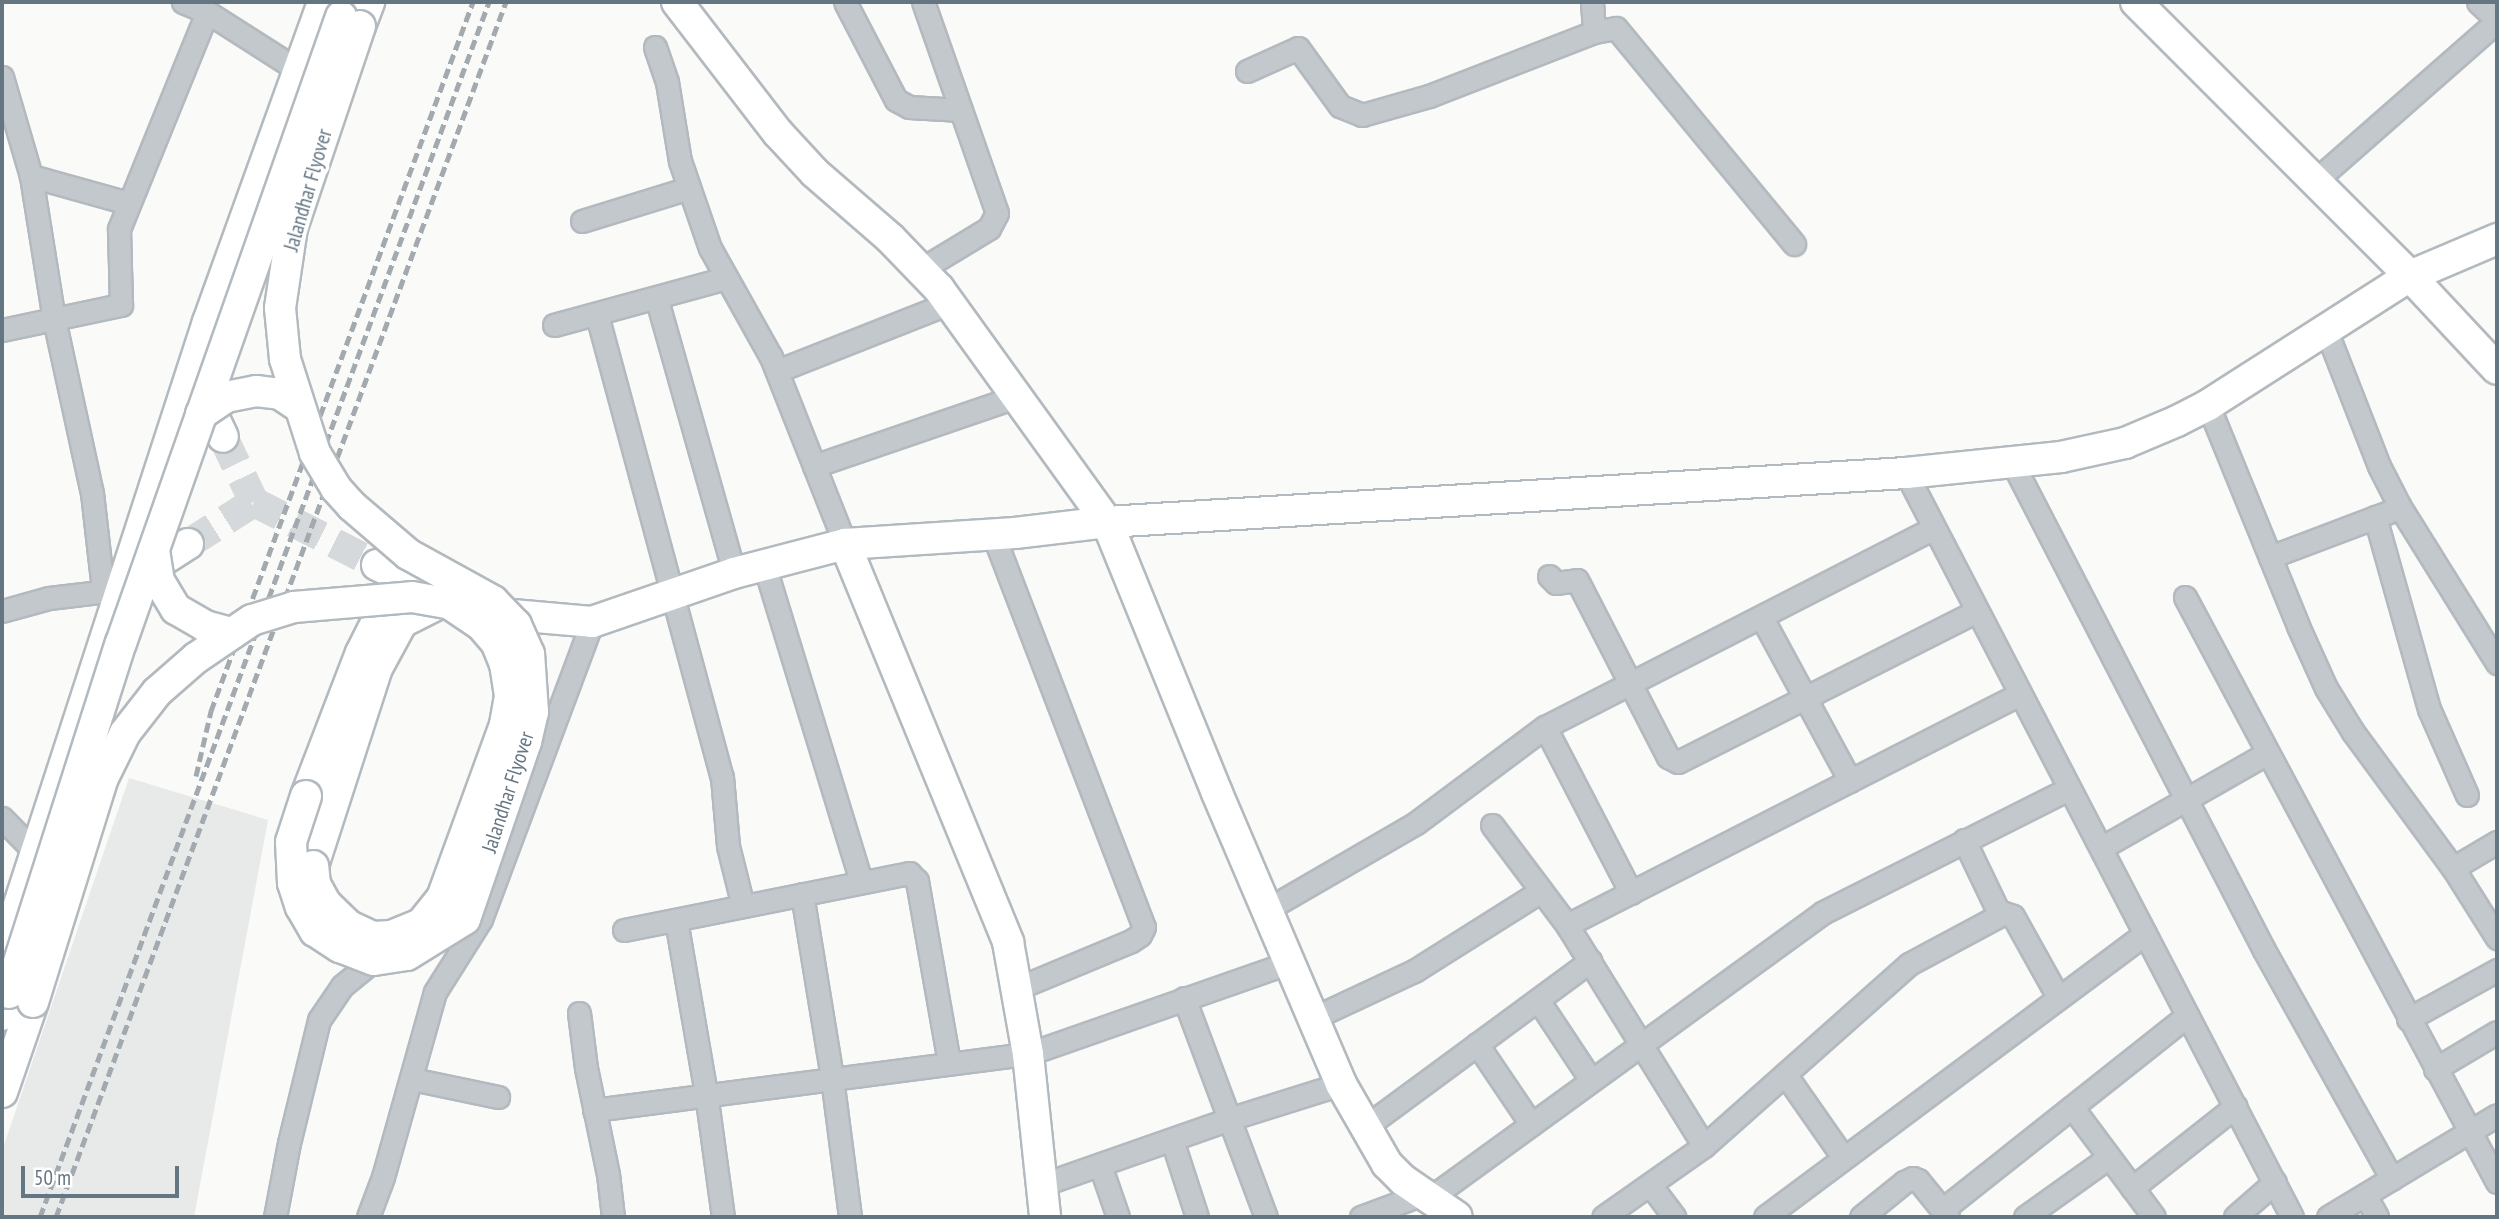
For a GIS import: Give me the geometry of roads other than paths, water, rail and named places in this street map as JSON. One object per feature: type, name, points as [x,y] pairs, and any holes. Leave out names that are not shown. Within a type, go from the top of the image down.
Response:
[{"type":"main road","points":[[677,2],[778,133],[815,173],[920,270],[950,303],[1107,522],[1311,1019],[1341,1084],[1387,1164],[1457,1217]]},
{"type":"main road","points":[[2136,2],[2410,276],[2497,369]]},
{"type":"main road","points":[[2,957],[116,588],[298,70],[348,10]]},
{"type":"main road","name":"Jalandhar Flyover","points":[[348,10],[292,228],[280,308],[285,359],[315,453],[352,506],[408,554],[493,601],[516,625],[529,654],[533,699],[526,742],[465,919],[407,956],[374,960],[340,947],[315,931],[301,906],[293,883],[291,842],[361,653],[380,615],[405,580]]},
{"type":"main road","name":"Jalandhar Flyover","points":[[2,1092],[15,1003],[154,549],[348,10]]},
{"type":"main road","points":[[377,565],[447,599],[486,613],[592,622],[734,573],[845,544],[993,534],[1107,522],[1906,473],[2061,457],[2125,443],[2208,405],[2410,276],[2497,239]]},
{"type":"main road","points":[[192,372],[223,437]]},
{"type":"main road","points":[[201,414],[226,397],[256,391],[281,394],[299,408]]},
{"type":"main road","points":[[116,588],[188,544]]},
{"type":"main road","points":[[845,544],[1008,942],[1028,1054],[1045,1217]]},
{"type":"main road","points":[[154,549],[159,582],[176,609],[205,626],[232,633]]},
{"type":"main road","name":"Jalandhar Flyover","points":[[15,1003],[102,780],[125,733],[157,692],[196,658],[252,620],[294,607],[412,597],[450,604],[481,625],[496,642],[505,664],[510,696],[505,725],[442,898],[421,924],[392,936],[373,937],[349,926],[326,904],[315,884],[313,866],[377,668],[402,622],[447,599]]},
{"type":"street","points":[[183,2],[206,12],[298,70]]},
{"type":"street","points":[[845,2],[896,100],[909,107],[961,110]]},
{"type":"street","points":[[920,270],[989,228],[997,213],[923,2]]},
{"type":"street","points":[[1592,2],[1594,32]]},
{"type":"street","points":[[2315,181],[2497,20],[2478,2]]},
{"type":"street","points":[[2,330],[121,305],[119,229],[206,12]]},
{"type":"street","points":[[1247,71],[1298,48],[1340,106],[1362,115],[1429,96],[1608,27],[1622,32],[1794,244]]},
{"type":"street","points":[[655,47],[667,82],[674,136],[710,248],[777,372],[845,544]]},
{"type":"street","points":[[2,77],[8,119],[31,176],[54,319],[116,588],[49,598],[2,611]]},
{"type":"street","points":[[31,176],[128,203]]},
{"type":"street","points":[[582,221],[689,188]]},
{"type":"street","points":[[554,325],[657,300],[726,278]]},
{"type":"street","points":[[657,300],[734,573]]},
{"type":"street","points":[[777,372],[950,303]]},
{"type":"street","points":[[597,315],[722,777],[728,846],[743,906]]},
{"type":"street","points":[[2326,330],[2362,425],[2400,507],[2497,663]]},
{"type":"street","points":[[814,466],[1017,396]]},
{"type":"street","points":[[2208,405],[2326,688],[2353,732],[2453,868],[2497,937]]},
{"type":"street","points":[[2012,463],[2264,950],[2392,1179]]},
{"type":"street","points":[[1906,473],[2236,1106],[2291,1217]]},
{"type":"street","points":[[2270,557],[2400,507]]},
{"type":"street","points":[[2375,517],[2429,709],[2467,795]]},
{"type":"street","points":[[1266,910],[1416,823],[1545,727],[1934,528]]},
{"type":"street","points":[[993,534],[1144,927],[1140,935],[1131,941],[1017,988]]},
{"type":"street","points":[[764,564],[861,882]]},
{"type":"street","points":[[1549,576],[1556,583],[1577,580],[1668,757],[1678,762],[1977,611]]},
{"type":"street","points":[[2185,597],[2468,1133],[2497,1182]]},
{"type":"street","points":[[1762,618],[1850,781]]},
{"type":"street","points":[[368,1217],[412,1079],[435,992],[481,919],[592,622]]},
{"type":"street","points":[[1567,925],[2020,694]]},
{"type":"street","points":[[1545,727],[1632,893]]},
{"type":"street","points":[[2101,848],[2266,754]]},
{"type":"street","points":[[1361,1217],[1427,1196],[1822,913],[2069,789]]},
{"type":"street","points":[[2,818],[36,853]]},
{"type":"street","points":[[1492,825],[1567,925],[1704,1146]]},
{"type":"street","points":[[1964,840],[2000,915]]},
{"type":"street","points":[[2453,868],[2497,842]]},
{"type":"street","points":[[624,930],[903,873],[914,875],[949,1063]]},
{"type":"street","points":[[1311,1019],[1414,971],[1541,891]]},
{"type":"street","points":[[802,894],[832,1078],[850,1217]]},
{"type":"street","points":[[1603,1217],[1651,1186],[1704,1146],[1909,964],[2000,915],[2007,912],[2013,916],[2059,997]]},
{"type":"street","points":[[676,920],[706,1093],[723,1217]]},
{"type":"street","points":[[1765,1217],[2145,934]]},
{"type":"street","points":[[275,1217],[289,1143],[319,1020],[342,986],[374,960]]},
{"type":"street","points":[[1364,1127],[1590,961]]},
{"type":"street","points":[[594,1110],[706,1093],[1028,1054],[1288,963]]},
{"type":"street","points":[[2408,1019],[2497,970]]},
{"type":"street","points":[[1184,998],[1266,1217]]},
{"type":"street","points":[[1538,1000],[1591,1080]]},
{"type":"street","points":[[579,1013],[594,1110],[608,1174],[613,1217]]},
{"type":"street","points":[[1861,1217],[1904,1182],[1913,1178],[1918,1180],[1945,1214],[2072,1107],[2187,1016]]},
{"type":"street","points":[[2435,1069],[2497,1032]]},
{"type":"street","points":[[1477,1044],[1531,1124]]},
{"type":"street","points":[[1785,1074],[1843,1157]]},
{"type":"street","points":[[412,1079],[498,1097]]},
{"type":"street","points":[[1041,1185],[1229,1119],[1341,1084]]},
{"type":"street","points":[[2132,1188],[2236,1106]]},
{"type":"street","points":[[2072,1107],[2154,1217]]},
{"type":"street","points":[[2328,1217],[2497,1115]]},
{"type":"street","points":[[1172,1140],[1197,1217]]},
{"type":"street","points":[[2025,1217],[2109,1157]]},
{"type":"street","points":[[1100,1165],[1118,1217]]},
{"type":"street","points":[[2235,1217],[2275,1182]]},
{"type":"street","points":[[1651,1186],[1674,1217]]},
{"type":"street","points":[[2365,1195],[2377,1217]]},
{"type":"tunnel","points":[[223,437],[254,502],[377,565]]},
{"type":"tunnel","points":[[188,544],[254,502]]},
{"type":"railway","points":[[196,776],[211,711],[473,2]]},
{"type":"railway","points":[[40,1217],[489,2]]},
{"type":"railway","points":[[56,1217],[506,2]]}]
